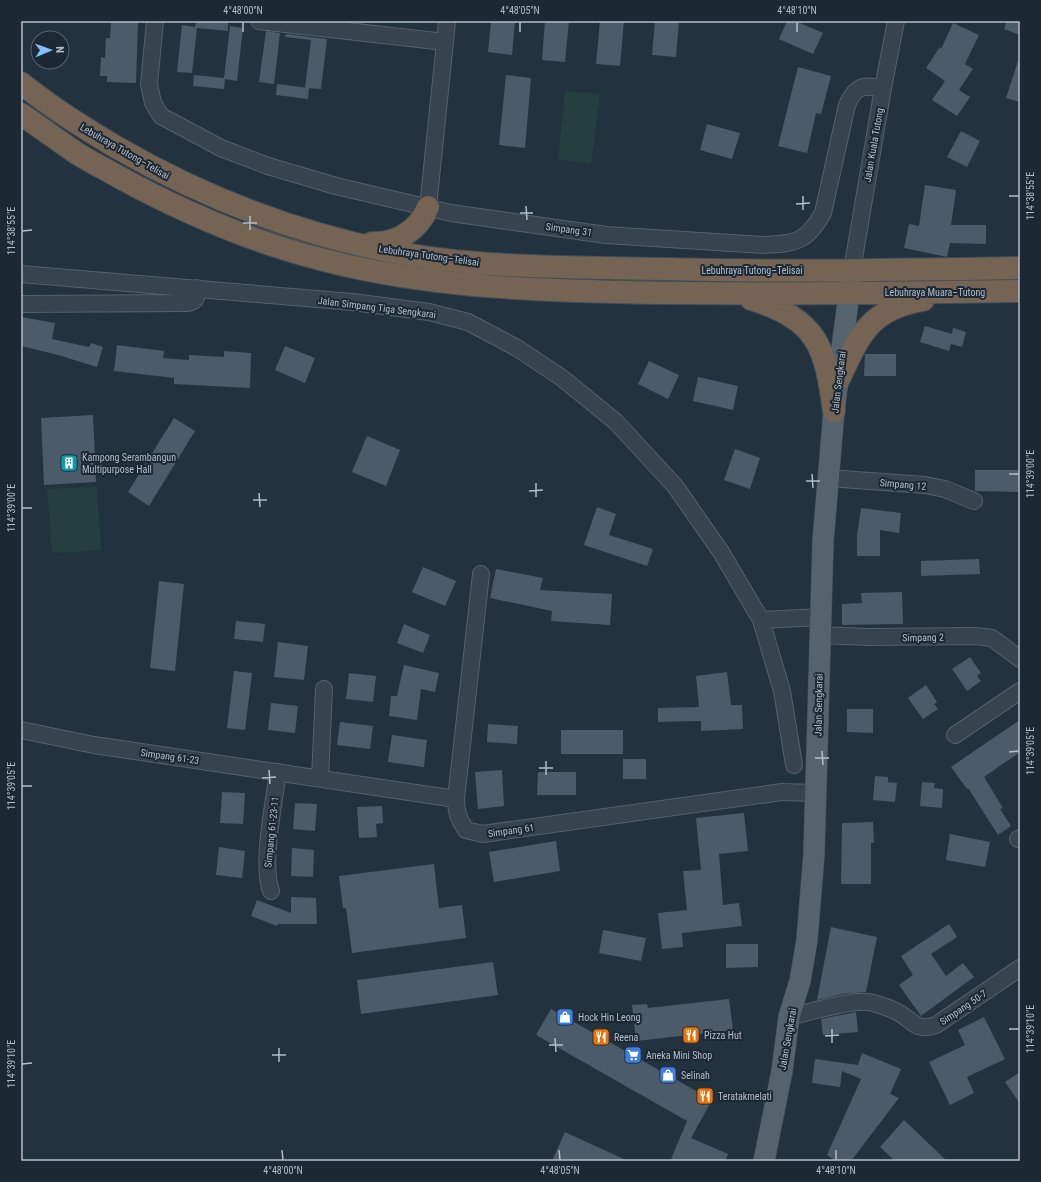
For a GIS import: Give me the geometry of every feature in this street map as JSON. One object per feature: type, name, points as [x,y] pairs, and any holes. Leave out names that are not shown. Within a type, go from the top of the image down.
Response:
[{"type":"highway","name":"Lebuhraya Tutong–Telisai","points":[[21,83],[88,131],[158,171],[222,201],[273,220],[327,237],[390,251],[459,261],[507,264],[735,271],[852,270]]},
{"type":"highway","points":[[21,114],[74,151],[148,193],[207,221],[267,244],[323,260],[387,275],[478,286],[529,290],[735,294],[849,293]]},
{"type":"highway","points":[[327,237],[372,243],[391,242],[412,230],[424,216],[428,207]]},
{"type":"highway","points":[[852,270],[1020,268]]},
{"type":"highway","name":"Lebuhraya Muara–Tutong","points":[[849,293],[1020,291]]},
{"type":"highway","points":[[839,379],[857,341],[869,325],[880,316],[910,302],[972,292]]},
{"type":"highway","points":[[735,294],[787,312],[802,324],[815,338],[824,355],[834,411]]},
{"type":"main road","name":"Jalan Sengkarai","points":[[764,1161],[782,1071],[789,1017],[800,981],[807,940],[814,854],[820,626],[828,478],[834,411],[852,270]]},
{"type":"street","name":"Simpang 31","points":[[155,21],[149,84],[153,103],[161,116],[221,148],[268,166],[336,186],[428,207],[451,212],[606,235],[763,245],[785,243],[804,238],[816,226],[824,213],[847,105],[852,95],[858,88],[866,86],[883,88]]},
{"type":"street","points":[[258,21],[445,42]]},
{"type":"street","points":[[428,207],[447,21]]},
{"type":"street","name":"Jalan Kuala Tutong","points":[[852,270],[896,21]]},
{"type":"street","name":"Jalan Simpang Tiga Sengkarai","points":[[21,274],[352,302],[429,312],[468,322],[517,348],[562,378],[616,422],[675,486],[721,552],[761,620],[782,691],[794,765]]},
{"type":"street","points":[[21,304],[188,303],[194,302],[197,298],[197,288]]},
{"type":"street","name":"Simpang 12","points":[[828,478],[925,485],[945,489],[974,501]]},
{"type":"street","name":"Simpang 61","points":[[481,574],[456,799],[456,811],[459,820],[466,830],[483,834],[782,792],[815,793]]},
{"type":"street","points":[[761,620],[820,626]]},
{"type":"street","name":"Simpang 2","points":[[820,626],[869,637],[975,636],[992,638],[1020,659]]},
{"type":"street","points":[[320,778],[324,689]]},
{"type":"street","points":[[955,735],[1020,691]]},
{"type":"street","name":"Simpang 61-23","points":[[21,730],[94,745],[456,799]]},
{"type":"street","name":"Simpang 61-23-11","points":[[271,891],[268,882],[268,856],[278,772]]},
{"type":"street","name":"Simpang 50-7","points":[[789,1017],[854,1002],[871,1002],[893,1010],[916,1026],[926,1029],[936,1025],[1020,968]]},
{"type":"green space","points":[[565,91],[600,94],[591,164],[558,159]]},
{"type":"green space","points":[[97,486],[101,550],[52,553],[47,489]]},
{"type":"building","points":[[111,21],[138,21],[136,83],[107,82],[107,76],[100,76],[101,57],[105,58],[106,38],[110,38]]},
{"type":"building","points":[[196,21],[228,21],[228,31],[197,28],[192,73],[177,72],[182,25],[195,27]]},
{"type":"building","points":[[491,21],[515,21],[512,55],[488,52]]},
{"type":"building","points":[[545,21],[569,21],[565,62],[542,60]]},
{"type":"building","points":[[600,21],[624,21],[620,66],[596,64]]},
{"type":"building","points":[[655,21],[679,21],[676,57],[652,55]]},
{"type":"building","points":[[787,21],[795,21],[823,33],[813,54],[779,39]]},
{"type":"building","points":[[1007,21],[1020,21],[1020,35],[1004,29]]},
{"type":"building","points":[[953,23],[979,35],[965,64],[973,69],[959,90],[970,97],[957,116],[932,100],[945,81],[926,68],[940,47],[941,49]]},
{"type":"building","points":[[230,26],[243,28],[237,81],[225,79],[224,89],[193,86],[194,75],[224,78]]},
{"type":"building","points":[[266,31],[280,33],[274,84],[259,82]]},
{"type":"building","points":[[286,34],[327,39],[321,89],[305,88],[311,40],[285,37]]},
{"type":"building","points":[[1018,61],[1020,61],[1020,102],[1006,98]]},
{"type":"building","points":[[798,67],[831,76],[821,114],[816,113],[807,153],[778,146]]},
{"type":"building","points":[[506,75],[531,78],[525,148],[499,145]]},
{"type":"building","points":[[277,84],[309,88],[308,99],[276,95]]},
{"type":"building","points":[[707,124],[740,133],[732,159],[700,150]]},
{"type":"building","points":[[961,131],[980,141],[967,167],[947,157]]},
{"type":"building","points":[[925,185],[956,190],[951,225],[986,225],[986,244],[950,243],[947,257],[904,248],[909,224],[919,226]]},
{"type":"building","points":[[21,317],[55,323],[52,339],[89,347],[91,343],[103,347],[97,367],[21,346]]},
{"type":"building","points":[[925,326],[952,334],[953,328],[966,332],[962,347],[951,344],[949,351],[920,342]]},
{"type":"building","points":[[117,345],[164,351],[163,358],[189,360],[189,355],[224,357],[224,351],[251,353],[250,388],[174,384],[174,378],[114,371]]},
{"type":"building","points":[[285,346],[315,358],[305,383],[275,370]]},
{"type":"building","points":[[865,354],[896,354],[896,376],[864,376]]},
{"type":"building","points":[[649,361],[679,375],[668,399],[638,384]]},
{"type":"building","points":[[698,377],[738,386],[733,410],[693,401]]},
{"type":"building","name":"Kampong Serambangun Multipurpose Hall","points":[[93,415],[96,482],[44,485],[41,418]]},
{"type":"building","points":[[174,418],[195,431],[149,506],[128,492]]},
{"type":"building","points":[[367,436],[400,450],[386,486],[352,472]]},
{"type":"building","points":[[735,449],[760,458],[750,489],[724,480]]},
{"type":"building","points":[[975,470],[1020,470],[1020,492],[975,491]]},
{"type":"building","points":[[597,507],[616,514],[609,535],[653,549],[647,566],[584,545]]},
{"type":"building","points":[[861,508],[901,513],[899,533],[880,530],[880,556],[857,556],[857,535]]},
{"type":"building","points":[[979,559],[980,574],[921,576],[921,561]]},
{"type":"building","points":[[423,567],[456,581],[445,606],[412,592]]},
{"type":"building","points":[[496,569],[543,578],[540,590],[612,594],[610,625],[551,621],[552,611],[490,598]]},
{"type":"building","points":[[159,581],[184,584],[175,671],[150,668]]},
{"type":"building","points":[[902,592],[903,624],[842,625],[842,604],[862,603],[861,593]]},
{"type":"building","points":[[236,621],[265,624],[263,642],[234,639]]},
{"type":"building","points":[[404,624],[430,635],[423,653],[397,643]]},
{"type":"building","points":[[278,642],[308,646],[304,680],[274,677]]},
{"type":"building","points":[[970,657],[981,673],[977,676],[981,681],[967,691],[952,669]]},
{"type":"building","points":[[404,665],[439,673],[435,692],[421,689],[417,720],[389,716],[391,696],[397,696]]},
{"type":"building","points":[[234,671],[252,673],[245,730],[227,728]]},
{"type":"building","points":[[727,672],[731,705],[742,705],[743,729],[701,731],[701,721],[658,722],[658,708],[699,707],[696,676]]},
{"type":"building","points":[[349,673],[376,676],[373,702],[346,699]]},
{"type":"building","points":[[926,685],[937,702],[934,704],[938,709],[923,719],[908,698]]},
{"type":"building","points":[[271,703],[298,706],[295,733],[268,730]]},
{"type":"building","points":[[847,709],[873,709],[873,733],[847,732]]},
{"type":"building","points":[[1020,720],[1020,752],[984,777],[1003,808],[1000,809],[1011,826],[998,835],[968,788],[967,789],[951,767]]},
{"type":"building","points":[[340,722],[373,726],[370,749],[337,745]]},
{"type":"building","points":[[488,724],[518,726],[517,744],[487,742]]},
{"type":"building","points":[[561,730],[623,730],[623,754],[561,754]]},
{"type":"building","points":[[392,735],[427,740],[424,767],[388,762]]},
{"type":"building","points":[[623,759],[646,759],[646,779],[623,779]]},
{"type":"building","points":[[502,770],[504,806],[478,809],[475,772]]},
{"type":"building","points":[[538,772],[576,772],[576,795],[537,795]]},
{"type":"building","points":[[875,776],[888,777],[888,782],[897,783],[895,802],[873,800]]},
{"type":"building","points":[[922,782],[935,783],[934,788],[943,789],[942,808],[920,806]]},
{"type":"building","points":[[222,792],[245,793],[243,824],[220,823]]},
{"type":"building","points":[[295,803],[317,804],[315,831],[293,829]]},
{"type":"building","points":[[382,806],[383,823],[376,824],[377,837],[359,838],[357,807]]},
{"type":"building","points":[[744,813],[748,851],[719,854],[723,905],[739,903],[742,926],[682,933],[683,947],[662,949],[658,913],[687,910],[683,871],[701,870],[696,818]]},
{"type":"building","points":[[873,822],[874,843],[871,843],[871,884],[841,884],[842,823]]},
{"type":"building","points":[[950,834],[990,842],[985,867],[946,860]]},
{"type":"building","points":[[556,841],[560,871],[494,882],[489,852]]},
{"type":"building","points":[[219,847],[245,851],[242,878],[216,875]]},
{"type":"building","points":[[292,848],[314,850],[313,877],[291,876]]},
{"type":"building","points":[[434,864],[439,908],[462,905],[466,938],[352,953],[346,908],[343,908],[339,876]]},
{"type":"building","points":[[291,897],[316,898],[317,924],[278,924],[277,926],[251,916],[257,900],[291,913]]},
{"type":"building","points":[[949,924],[957,937],[931,954],[946,976],[963,963],[974,977],[921,1016],[899,985],[913,975],[901,956]]},
{"type":"building","points":[[831,927],[877,937],[866,992],[843,994],[817,1000]]},
{"type":"building","points":[[603,930],[646,938],[641,961],[599,953]]},
{"type":"building","points":[[726,944],[758,944],[758,967],[726,968]]},
{"type":"building","points":[[493,962],[498,995],[361,1014],[357,980]]},
{"type":"building","points":[[729,999],[733,1030],[636,1041],[632,1005],[647,1004],[648,1008]]},
{"type":"building","points":[[551,1009],[712,1100],[691,1138],[728,1154],[725,1161],[677,1161],[671,1159],[687,1121],[536,1035]]},
{"type":"building","points":[[856,1012],[858,1032],[823,1035],[821,1019]]},
{"type":"building","points":[[984,1017],[1005,1059],[967,1077],[974,1093],[950,1105],[929,1062],[965,1045],[958,1030]]},
{"type":"building","points":[[862,1053],[901,1069],[890,1094],[899,1098],[851,1161],[836,1161],[827,1155],[861,1079],[842,1071],[840,1087],[812,1083],[815,1059],[858,1065]]},
{"type":"building","points":[[1020,1072],[1020,1104],[1005,1082]]},
{"type":"building","points":[[904,1120],[947,1161],[895,1161],[880,1147]]},
{"type":"building","points":[[565,1132],[628,1161],[552,1161]]},
{"type":"place","name":"Kampong Serambangun Multipurpose Hall","points":[[69,463]]},
{"type":"place","name":"Hock Hin Leong","points":[[565,1017]]},
{"type":"place","name":"Pizza Hut","points":[[691,1035]]},
{"type":"place","name":"Reena","points":[[601,1037]]},
{"type":"place","name":"Aneka Mini Shop","points":[[633,1055]]},
{"type":"place","name":"Selinah","points":[[668,1075]]},
{"type":"place","name":"Teratakmelati","points":[[705,1096]]}]
